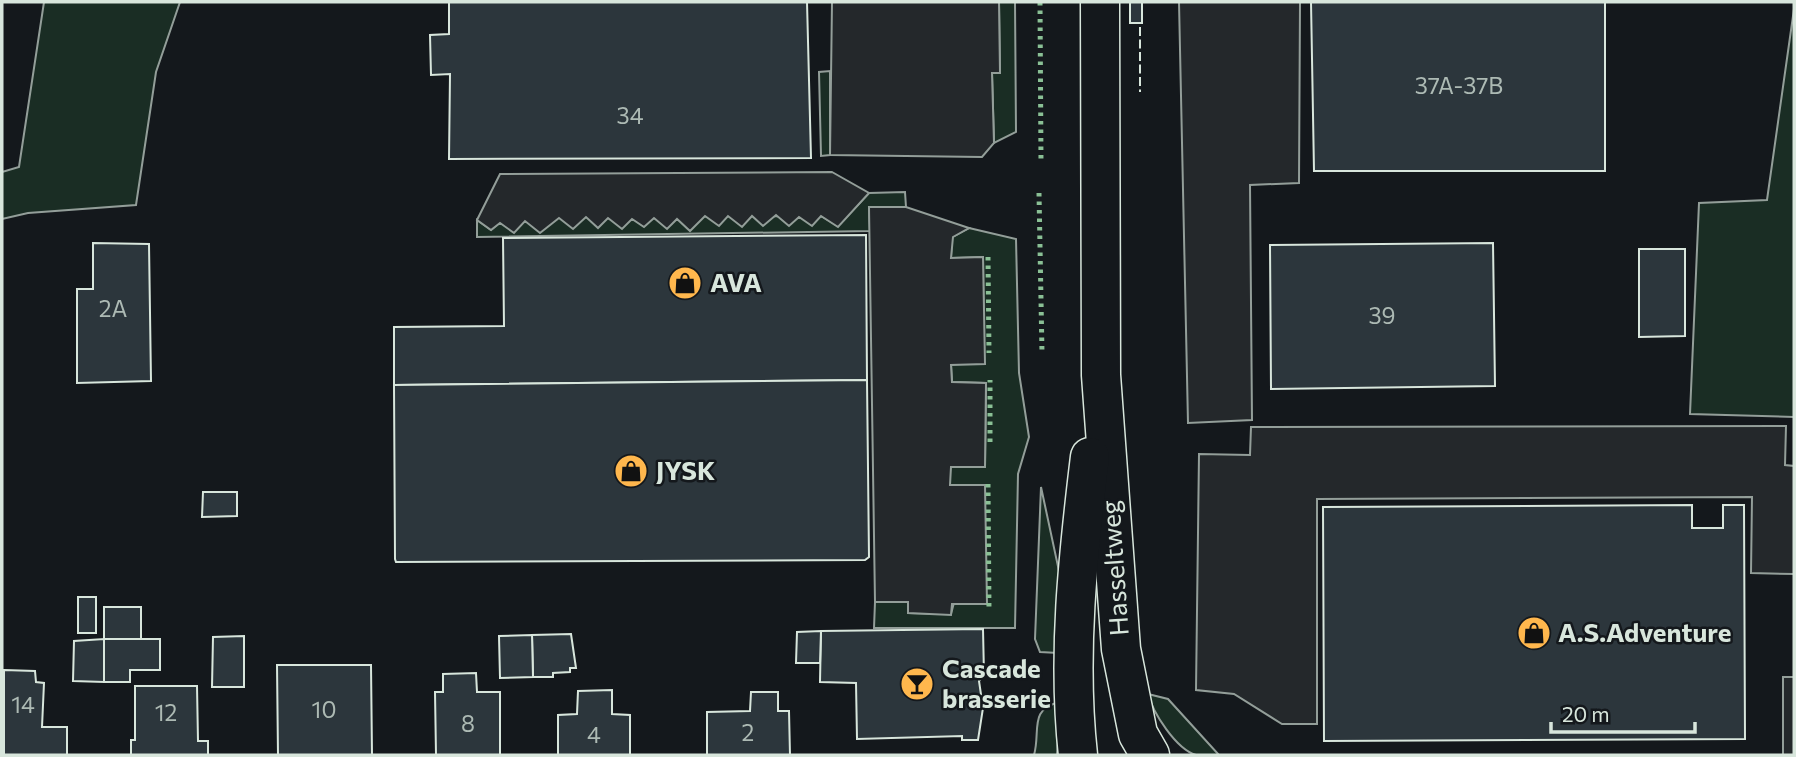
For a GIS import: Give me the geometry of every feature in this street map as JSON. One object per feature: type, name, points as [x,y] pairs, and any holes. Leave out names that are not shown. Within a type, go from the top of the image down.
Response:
[{"type":"main road","name":"Hasseltweg","points":[[1100,2],[1101,375],[1121,649],[1138,734],[1150,755]]},
{"type":"main road","name":"Hasseltweg","points":[[1078,755],[1074,626],[1077,567],[1101,375]]},
{"type":"green space","points":[[44,2],[180,2],[156,72],[136,205],[28,213],[2,219],[2,172],[19,167]]},
{"type":"green space","points":[[999,2],[1015,2],[1016,132],[994,143],[992,73],[1000,72]]},
{"type":"green space","points":[[1794,9],[1794,417],[1690,414],[1699,203],[1767,200]]},
{"type":"green space","points":[[830,71],[830,155],[821,156],[819,72]]},
{"type":"green space","points":[[905,192],[906,207],[869,207],[870,231],[477,237],[477,220],[491,230],[499,223],[559,217],[821,216],[838,226],[869,193]]},
{"type":"green space","points":[[969,228],[1016,239],[1019,373],[1029,437],[1018,474],[1015,628],[874,628],[875,602],[909,602],[909,613],[951,614],[985,485],[950,485],[950,467],[985,467],[986,383],[952,382],[951,364],[984,364],[983,257],[951,258],[952,237]]},
{"type":"green space","points":[[1041,487],[1059,571],[1058,653],[1040,652],[1035,639]]},
{"type":"green space","points":[[1148,694],[1168,699],[1219,755],[1196,755],[1181,746],[1160,720]]},
{"type":"green space","points":[[1060,702],[1057,755],[1034,755],[1040,716],[1050,705]]},
{"type":"shaded area","points":[[832,2],[999,2],[1000,73],[992,73],[994,143],[982,157],[830,155]]},
{"type":"shaded area","points":[[1179,2],[1300,2],[1299,183],[1250,185],[1252,420],[1188,423]]},
{"type":"shaded area","points":[[832,172],[869,193],[838,227],[821,216],[812,226],[799,217],[789,226],[776,215],[763,226],[752,216],[742,227],[728,216],[719,226],[705,216],[690,231],[677,219],[667,229],[654,218],[644,227],[632,219],[622,229],[608,218],[598,228],[586,217],[573,229],[559,218],[540,233],[525,221],[514,233],[500,223],[491,230],[477,220],[500,174]]},
{"type":"shaded area","points":[[869,207],[906,207],[969,228],[953,237],[951,258],[983,257],[985,364],[951,365],[952,382],[986,383],[985,467],[951,467],[950,485],[985,485],[987,604],[952,604],[951,615],[908,613],[908,602],[875,602]]},
{"type":"shaded area","points":[[1786,426],[1785,465],[1794,466],[1794,574],[1751,573],[1752,497],[1317,499],[1317,724],[1282,724],[1234,694],[1196,690],[1199,454],[1250,455],[1251,427]]},
{"type":"shaded area","points":[[1783,677],[1794,677],[1794,755],[1783,755]]},
{"type":"building","points":[[449,2],[807,2],[811,158],[449,159],[450,74],[431,75],[430,35],[449,34]]},
{"type":"building","points":[[1130,2],[1142,2],[1142,23],[1130,23]]},
{"type":"building","points":[[1311,2],[1605,2],[1605,171],[1314,171]]},
{"type":"building","name":"AVA","points":[[866,235],[867,380],[394,385],[394,327],[504,326],[503,238]]},
{"type":"building","points":[[93,243],[149,244],[151,381],[77,383],[77,289],[93,289]]},
{"type":"building","points":[[1493,243],[1495,386],[1271,389],[1270,245]]},
{"type":"building","points":[[1639,249],[1685,249],[1685,336],[1639,337]]},
{"type":"building","name":"JYSK","points":[[867,380],[869,557],[865,560],[396,562],[394,385]]},
{"type":"building","points":[[203,492],[237,492],[237,516],[202,517]]},
{"type":"building","name":"A.S.Adventure","points":[[1692,505],[1692,528],[1723,528],[1723,505],[1744,505],[1745,739],[1324,741],[1323,507]]},
{"type":"building","points":[[78,597],[96,597],[96,633],[78,633]]},
{"type":"building","points":[[104,607],[141,607],[141,639],[104,639]]},
{"type":"building","name":"Cascade brasserie","points":[[983,629],[984,675],[979,681],[983,708],[978,740],[962,740],[962,736],[857,739],[856,683],[820,682],[821,631]]},
{"type":"building","points":[[821,631],[820,663],[796,663],[797,632]]},
{"type":"building","points":[[571,634],[576,668],[570,668],[570,672],[553,673],[553,677],[533,677],[532,635]]},
{"type":"building","points":[[532,635],[533,677],[500,678],[499,636]]},
{"type":"building","points":[[244,636],[244,687],[212,687],[213,637]]},
{"type":"building","points":[[104,639],[104,682],[73,681],[74,641]]},
{"type":"building","points":[[104,639],[160,639],[160,670],[130,670],[130,682],[104,682]]},
{"type":"building","points":[[277,665],[371,665],[372,755],[278,755]]},
{"type":"building","points":[[4,670],[35,671],[36,682],[44,683],[42,727],[67,727],[67,755],[4,755]]},
{"type":"building","points":[[476,673],[477,692],[500,692],[500,755],[436,755],[435,692],[443,692],[443,674]]},
{"type":"building","points":[[135,686],[197,686],[198,741],[208,741],[208,755],[131,755],[131,740],[135,740]]},
{"type":"building","points":[[612,690],[612,714],[630,715],[630,755],[558,755],[558,715],[577,714],[578,691]]},
{"type":"building","points":[[751,692],[778,692],[778,711],[789,711],[790,755],[707,755],[707,712],[750,711]]},
{"type":"hedge","points":[[1040,2],[1041,162]]},
{"type":"hedge","points":[[1039,193],[1042,353]]},
{"type":"hedge","points":[[988,257],[989,353]]},
{"type":"hedge","points":[[990,380],[990,442]]},
{"type":"hedge","points":[[988,484],[989,610]]},
{"type":"fence","points":[[1140,27],[1140,92]]},
{"type":"place","name":"AVA","points":[[685,283]]},
{"type":"place","name":"JYSK","points":[[631,471]]},
{"type":"place","name":"A.S.Adventure","points":[[1534,633]]},
{"type":"place","name":"Cascade brasserie","points":[[917,684]]}]
